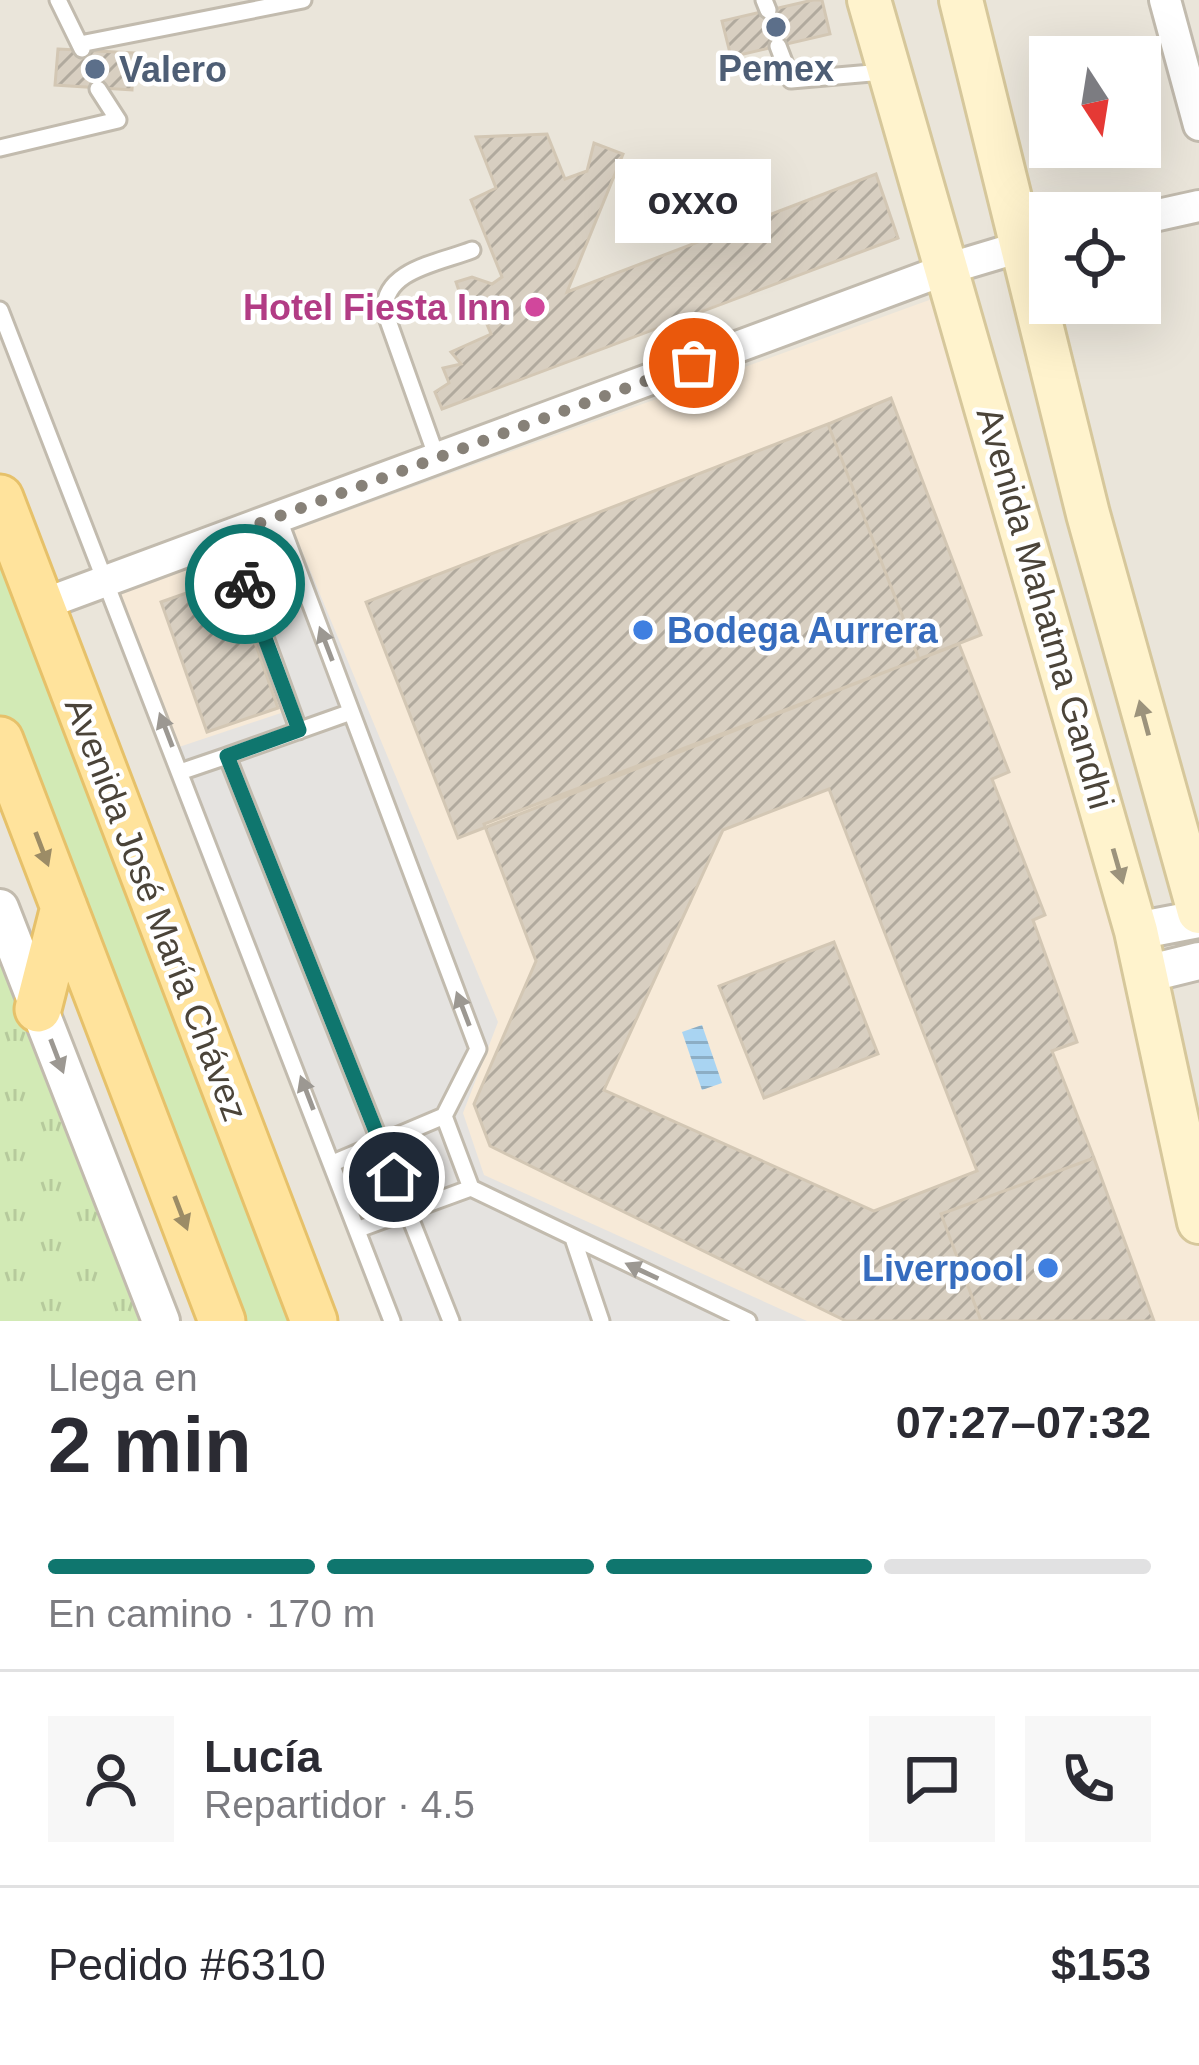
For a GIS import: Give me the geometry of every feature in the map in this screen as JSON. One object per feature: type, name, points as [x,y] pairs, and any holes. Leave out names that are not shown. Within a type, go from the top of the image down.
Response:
[{"type":"main road","name":"Avenida Mahatma Gandhi","points":[[869,0],[950,268],[1136,931],[1199,1222]]},
{"type":"main road","name":"Avenida Mahatma Gandhi","points":[[961,0],[1029,219]]},
{"type":"main road","name":"Avenida Mahatma Gandhi","points":[[1052,324],[1088,514],[1199,915]]},
{"type":"main road","name":"Avenida José María Chávez","points":[[0,497],[314,1321]]},
{"type":"main road","points":[[0,740],[222,1321]]},
{"type":"main road","points":[[38,1009],[64,907]]},
{"type":"street","points":[[1166,0],[1199,125]]},
{"type":"street","points":[[1161,214],[1199,206]]},
{"type":"street","points":[[41,605],[950,268],[1029,243]]},
{"type":"street","points":[[0,908],[161,1321]]},
{"type":"street","points":[[1136,931],[1199,915]]},
{"type":"street","points":[[1146,974],[1199,961]]},
{"type":"lane","points":[[58,0],[81,48],[303,0]]},
{"type":"lane","points":[[778,46],[791,80],[888,71]]},
{"type":"lane","points":[[0,148],[118,120],[98,89]]},
{"type":"lane","points":[[437,458],[385,312],[384,295],[391,282],[472,250]]},
{"type":"lane","points":[[0,310],[183,771],[392,1321]]},
{"type":"lane","points":[[278,517],[478,1049],[444,1116],[333,1162]]},
{"type":"lane","points":[[228,535],[299,730]]},
{"type":"lane","points":[[183,771],[351,712]]},
{"type":"lane","points":[[227,756],[451,1321]]},
{"type":"lane","points":[[444,1116],[471,1188],[748,1321]]},
{"type":"lane","points":[[359,1229],[471,1188]]},
{"type":"lane","points":[[573,1238],[601,1321]]},
{"type":"shaded area","points":[[0,0],[1199,0],[1199,1321],[0,1321]]},
{"type":"shaded area","points":[[954,291],[1199,1191],[1199,1321],[388,1321],[108,598]]},
{"type":"shaded area","points":[[297,539],[498,1022],[463,1113],[484,1175],[807,1321],[401,1321],[176,748],[284,712],[231,563]]},
{"type":"green space","points":[[0,517],[304,1321],[231,1321],[0,717]]},
{"type":"green space","points":[[0,953],[139,1321],[0,1321]]},
{"type":"water","points":[[702,1025],[722,1083],[702,1090],[682,1032]]},
{"type":"building","name":"Pemex","points":[[822,0],[830,34],[731,57],[722,21]]},
{"type":"building","name":"Valero","points":[[58,49],[134,53],[132,90],[55,85]]},
{"type":"building","points":[[547,134],[565,179],[587,171],[594,143],[623,154],[567,292],[876,174],[898,238],[442,409],[435,392],[449,383],[443,368],[461,364],[451,352],[491,334],[481,310],[462,300],[456,282],[472,277],[492,284],[502,277],[471,200],[496,188],[476,137]]},
{"type":"building","points":[[891,398],[981,635],[919,659],[828,424]]},
{"type":"building","name":"Bodega Aurrera","points":[[828,424],[919,659],[458,838],[366,602]]},
{"type":"building","points":[[232,577],[278,708],[207,732],[161,602]]},
{"type":"building","points":[[959,644],[1009,772],[992,779],[1045,915],[1033,920],[1077,1042],[1052,1051],[1094,1158],[941,1214],[981,1321],[846,1321],[490,1146],[474,1104],[536,961],[484,824]],"holes":[[[829,789],[977,1171],[874,1211],[604,1090],[723,830]]]},
{"type":"building","points":[[834,942],[878,1054],[764,1098],[719,986]]},
{"type":"building","name":"Liverpool","points":[[1094,1158],[1154,1321],[981,1321],[941,1214]]},
{"type":"way so far","points":[[245,584],[228,535],[694,363]]},
{"type":"place","name":"Pemex","points":[[776,27]]},
{"type":"place","name":"Valero","points":[[95,69]]},
{"type":"place","name":"Hotel Fiesta Inn","points":[[535,307]]},
{"type":"place","name":"oxxo","points":[[694,363]]},
{"type":"place","name":"Bodega Aurrera","points":[[643,630]]},
{"type":"place","name":"Liverpool","points":[[1048,1268]]},
{"type":"route","points":[[245,584],[299,730],[227,756],[394,1177]]}]
